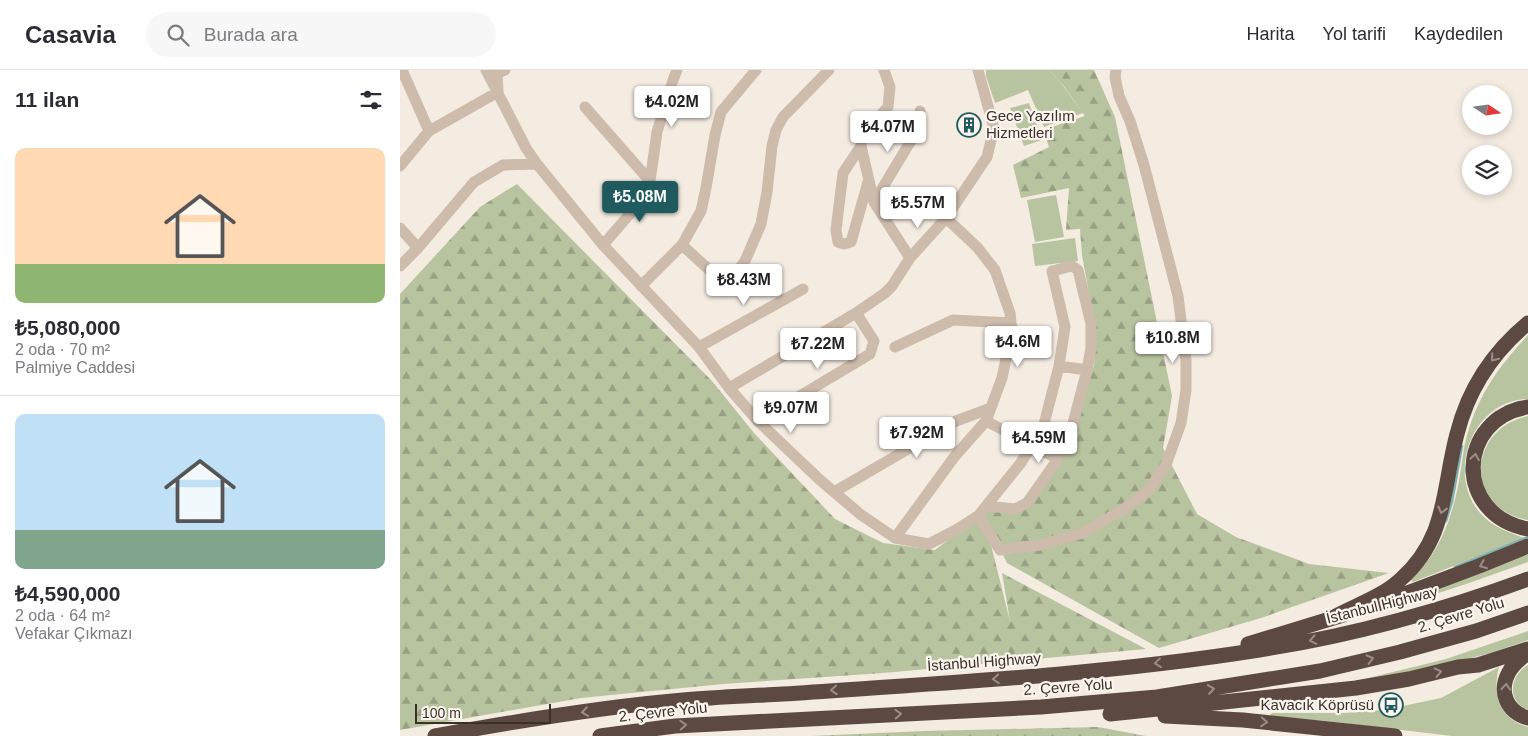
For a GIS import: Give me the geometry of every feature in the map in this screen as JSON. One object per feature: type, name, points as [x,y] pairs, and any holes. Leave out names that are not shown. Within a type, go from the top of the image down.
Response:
[{"type":"highway","points":[[1334,617],[1391,587],[1401,579],[1424,552],[1442,513],[1456,435],[1471,393],[1490,362],[1528,323]]},
{"type":"highway","points":[[1528,407],[1513,411],[1500,418],[1487,429],[1480,439],[1476,450],[1473,462],[1473,476],[1481,499],[1490,511],[1507,523],[1528,529]]},
{"type":"highway","points":[[1206,658],[1370,607],[1528,546]]},
{"type":"highway","name":"İstanbul Highway","points":[[435,736],[545,717],[682,700],[1089,671],[1206,658],[1261,650],[1360,630],[1425,614],[1528,579]]},
{"type":"highway","name":"2. Çevre Yolu","points":[[600,736],[675,726],[1040,707],[1157,697],[1320,671],[1400,652],[1528,613]]},
{"type":"highway","points":[[1110,714],[1356,688],[1478,665],[1528,651]]},
{"type":"highway","points":[[1528,651],[1509,671],[1504,689],[1510,708],[1516,714],[1528,718]]},
{"type":"highway","points":[[1040,707],[1110,714],[1215,718],[1395,736]]},
{"type":"street","points":[[402,70],[430,131]]},
{"type":"street","points":[[486,70],[526,148],[603,245],[699,347],[729,388],[758,421],[834,492],[860,514],[895,538],[929,544],[956,530],[978,516],[986,506],[1020,464],[1042,428],[1059,366],[1065,327],[1052,271],[1072,266],[1078,270],[1091,324],[1091,348],[1071,431],[1058,459],[1027,503],[1015,509],[986,506]]},
{"type":"street","points":[[498,92],[497,73],[505,70]]},
{"type":"street","points":[[603,245],[635,208],[650,181],[657,132],[677,70]]},
{"type":"street","points":[[642,286],[682,245],[701,211],[721,112],[756,70]]},
{"type":"street","points":[[682,245],[717,277],[724,279],[736,273],[746,261],[761,224],[776,130],[783,117],[829,70]]},
{"type":"street","points":[[884,70],[890,87],[888,107],[862,135],[861,146],[874,202],[910,258]]},
{"type":"street","points":[[729,388],[856,313],[885,292],[892,286],[910,258],[946,218],[987,157],[994,128],[978,70]]},
{"type":"street","points":[[978,516],[1000,550],[1040,545],[1083,533],[1124,509],[1148,491],[1166,465],[1181,423],[1186,390],[1186,360],[1178,296],[1142,157],[1119,96],[1115,77],[1116,70]]},
{"type":"street","points":[[400,166],[430,131],[498,92]]},
{"type":"street","points":[[585,107],[650,181]]},
{"type":"street","points":[[874,202],[918,129],[920,111]]},
{"type":"street","points":[[861,146],[843,173],[836,230],[838,242],[844,244],[851,242],[868,180]]},
{"type":"street","points":[[524,164],[526,148]]},
{"type":"street","points":[[400,266],[418,248],[474,182],[503,165],[537,164]]},
{"type":"street","points":[[895,538],[955,456],[986,421],[1002,378],[1012,331],[1010,312],[995,270],[977,247],[946,218]]},
{"type":"street","points":[[400,228],[418,248]]},
{"type":"street","points":[[699,347],[803,289]]},
{"type":"street","points":[[758,421],[870,354],[874,341],[856,313]]},
{"type":"street","points":[[895,347],[953,320],[1011,323]]},
{"type":"street","points":[[1059,366],[1087,370]]},
{"type":"street","points":[[834,492],[956,422],[991,408]]},
{"type":"street","points":[[986,421],[1058,459]]},
{"type":"green space","points":[[986,70],[1049,70],[1083,113],[1044,127],[1028,90],[995,103],[986,76]]},
{"type":"green space","points":[[1049,70],[1094,70],[1115,117],[1172,396],[1163,448],[1197,514],[1236,537],[1309,564],[1389,573],[1261,618],[1159,648],[1007,563],[984,517],[1010,621],[1002,573],[1146,649],[883,673],[723,684],[581,698],[400,730],[400,294],[480,207],[517,184],[712,381],[754,433],[835,519],[883,543],[935,550],[982,514],[987,507],[1015,512],[1076,427],[1094,365],[1096,332],[1082,255],[1080,229],[1066,230],[1069,188],[1021,198],[1013,165],[1049,147],[1043,130],[1085,116],[1063,85]]},
{"type":"green space","points":[[1029,103],[1042,140],[1024,146],[1010,108]]},
{"type":"green space","points":[[1056,195],[1064,237],[1035,242],[1027,200]]},
{"type":"green space","points":[[1075,238],[1078,261],[1035,266],[1032,244]]},
{"type":"green space","points":[[1528,335],[1528,399],[1508,403],[1492,412],[1479,425],[1470,442],[1465,460],[1465,479],[1470,498],[1481,514],[1496,526],[1524,538],[1413,582],[1411,580],[1435,550],[1452,512],[1466,438],[1478,404],[1500,368]]},
{"type":"green space","points":[[1528,416],[1528,520],[1507,513],[1493,501],[1484,486],[1481,469],[1484,452],[1493,436],[1508,424]]},
{"type":"green space","points":[[1528,551],[1528,562],[1390,608]]},
{"type":"green space","points":[[1528,631],[1528,640],[1494,652],[1406,674],[1356,681],[1446,659]]},
{"type":"green space","points":[[1528,665],[1528,710],[1516,701],[1513,688],[1517,675]]},
{"type":"green space","points":[[1499,667],[1497,696],[1500,704],[1510,718],[1528,727],[1528,736],[1452,736],[1326,721],[1273,717],[1270,715],[1272,713],[1344,713],[1384,710],[1441,698]]},
{"type":"green space","points":[[1098,727],[1146,736],[811,736],[924,731]]},
{"type":"waterway","points":[[1505,407],[1519,402]]},
{"type":"waterway","points":[[1487,420],[1496,412]]},
{"type":"waterway","points":[[1473,440],[1479,429]]},
{"type":"waterway","points":[[1446,521],[1452,502],[1462,446]]},
{"type":"waterway","points":[[1469,450],[1466,470],[1469,486]]},
{"type":"waterway","points":[[1455,567],[1528,537]]},
{"type":"place","name":"Gece Yazılım Hizmetleri","points":[[969,125]]},
{"type":"place","name":"Kavacık Köprüsü","points":[[1391,705]]}]
